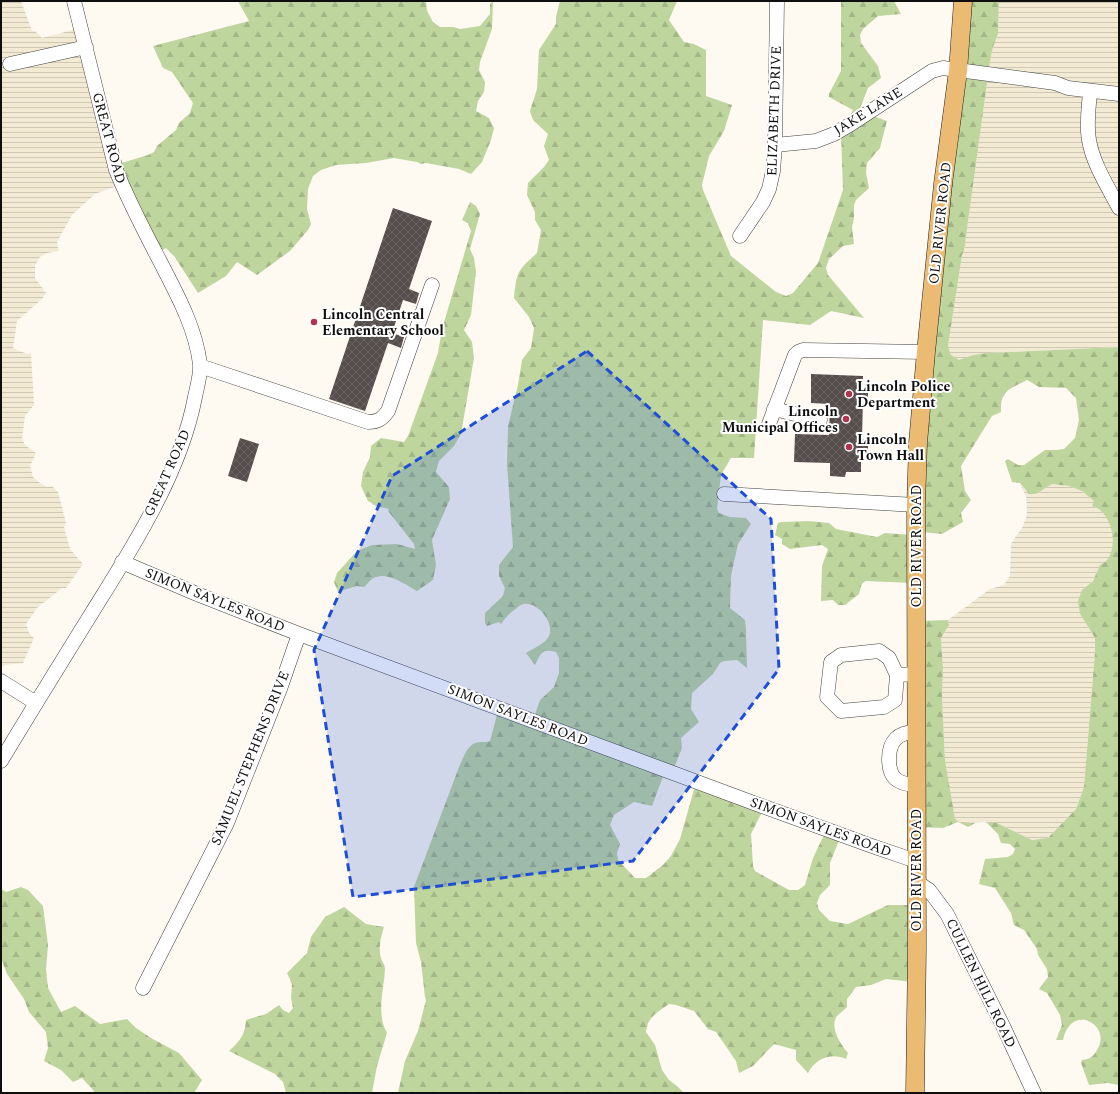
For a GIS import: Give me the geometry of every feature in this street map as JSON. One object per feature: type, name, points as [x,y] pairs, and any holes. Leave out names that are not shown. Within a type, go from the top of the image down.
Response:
[{"type":"main road","name":"OLD RIVER ROAD","points":[[915,1093],[917,882],[916,505],[918,443],[942,192],[957,75],[963,1]]},
{"type":"street","name":"GREAT ROAD","points":[[1,761],[140,532],[177,460],[190,424],[200,366],[196,343],[181,302],[125,193],[116,170],[74,1]]},
{"type":"street","name":"ELIZABETH DRIVE","points":[[740,236],[769,189],[773,171],[775,145],[777,1]]},
{"type":"street","points":[[10,64],[86,46]]},
{"type":"street","name":"JAKE LANE","points":[[775,145],[816,140],[834,134],[932,71],[944,68],[957,75],[1055,90],[1068,88],[1119,94]]},
{"type":"street","points":[[1090,91],[1087,123],[1089,140],[1094,158],[1119,208]]},
{"type":"street","points":[[200,366],[368,422],[376,422],[383,418],[388,411],[432,285]]},
{"type":"street","points":[[768,424],[795,355],[798,352],[803,350],[926,352]]},
{"type":"street","points":[[774,409],[820,420]]},
{"type":"street","points":[[724,494],[916,505]]},
{"type":"street","name":"SIMON SAYLES ROAD","points":[[122,562],[197,594],[300,634],[751,802],[872,846],[916,860]]},
{"type":"street","name":"SAMUEL STEPHENS DRIVE","points":[[143,988],[227,823],[300,634]]},
{"type":"street","points":[[879,651],[889,658],[897,675],[895,700],[884,707],[841,711],[827,697],[831,662],[841,655],[879,651]]},
{"type":"street","points":[[897,675],[916,674]]},
{"type":"street","points":[[1,681],[36,703]]},
{"type":"street","points":[[916,732],[904,733],[897,737],[891,744],[889,754],[889,767],[891,774],[896,780],[903,783],[916,785]]},
{"type":"street","name":"CULLEN HILL ROAD","points":[[917,882],[929,890],[947,914],[1003,1026],[1034,1093]]},
{"type":"highlighted area","points":[[587,351],[771,519],[779,669],[633,861],[353,897],[314,650],[392,476]]},
{"type":"shaded area","points":[[1,1],[21,1],[32,31],[35,31],[42,38],[76,29],[117,186],[95,194],[72,215],[57,242],[59,251],[47,253],[40,257],[35,265],[35,278],[46,293],[42,299],[17,321],[13,348],[27,354],[31,353],[34,405],[25,416],[22,438],[25,445],[36,453],[30,466],[33,477],[47,487],[52,486],[58,492],[66,523],[64,527],[70,549],[83,564],[66,588],[62,588],[37,608],[26,624],[29,633],[34,638],[23,663],[4,665],[1,668]]},
{"type":"shaded area","points":[[999,1],[1119,1],[1119,347],[988,353],[973,355],[959,361],[951,355],[948,346],[962,255],[964,251],[990,61],[998,34]]},
{"type":"shaded area","points":[[1020,484],[1029,494],[1036,494],[1052,484],[1069,486],[1082,491],[1094,501],[1095,507],[1106,515],[1114,525],[1119,542],[1116,554],[1112,559],[1100,565],[1093,581],[1082,590],[1080,614],[1095,638],[1084,787],[1076,809],[1063,823],[1048,838],[1032,840],[997,823],[961,823],[955,820],[945,760],[942,697],[943,668],[941,638],[949,625],[948,620],[990,589],[1004,585],[1010,576],[1011,544],[1022,528],[1027,511],[1026,496]]},
{"type":"green space","points":[[238,1],[426,1],[427,11],[433,22],[440,27],[453,27],[460,29],[480,26],[490,14],[490,4],[493,1],[492,29],[480,62],[479,70],[485,82],[484,92],[478,101],[476,111],[489,118],[494,128],[482,162],[471,174],[459,169],[426,163],[421,164],[394,158],[366,163],[336,165],[321,170],[313,176],[308,189],[307,209],[311,224],[308,230],[290,251],[257,275],[237,262],[226,276],[198,293],[174,256],[166,248],[156,254],[115,165],[154,152],[157,146],[176,130],[179,123],[190,113],[193,103],[172,72],[163,68],[153,46],[249,21]]},
{"type":"green space","points":[[560,1],[677,1],[669,20],[684,42],[694,44],[706,50],[706,96],[732,105],[724,131],[709,156],[702,185],[703,190],[731,256],[776,292],[786,296],[793,293],[818,263],[843,190],[841,133],[853,110],[829,97],[829,94],[841,71],[841,1],[894,1],[901,14],[878,16],[863,29],[860,35],[861,43],[878,66],[881,78],[868,88],[859,111],[887,121],[880,148],[867,163],[866,173],[869,188],[856,200],[854,205],[852,227],[854,244],[843,246],[829,259],[826,268],[828,275],[864,318],[831,311],[810,325],[763,320],[754,458],[731,458],[721,475],[717,509],[719,513],[730,517],[746,518],[751,524],[738,544],[731,576],[730,608],[745,620],[747,668],[737,660],[724,661],[720,663],[713,674],[692,693],[691,709],[699,722],[681,738],[682,748],[672,773],[664,774],[652,806],[634,802],[614,815],[610,825],[620,844],[617,853],[618,860],[635,878],[646,878],[663,865],[671,856],[680,839],[695,786],[763,810],[751,834],[753,866],[755,871],[789,890],[798,890],[805,885],[813,858],[824,835],[840,838],[830,863],[830,885],[820,895],[817,903],[819,910],[830,921],[848,924],[888,905],[913,905],[913,982],[886,979],[871,985],[856,987],[847,999],[847,1007],[837,1016],[834,1025],[837,1036],[848,1053],[846,1059],[835,1056],[824,1058],[815,1064],[808,1073],[796,1060],[796,1050],[774,1044],[753,1066],[739,1073],[736,1061],[716,1032],[708,1029],[694,1011],[669,1004],[651,1018],[646,1032],[655,1045],[662,1070],[669,1080],[684,1093],[398,1093],[405,1061],[418,1031],[426,1000],[421,962],[416,943],[414,887],[459,767],[469,747],[477,742],[490,741],[497,715],[532,723],[540,700],[554,687],[559,673],[559,658],[556,652],[544,651],[540,655],[535,665],[526,653],[540,645],[550,634],[548,621],[540,610],[535,606],[523,604],[510,613],[501,624],[499,622],[487,626],[485,623],[485,613],[503,596],[505,588],[499,576],[499,565],[513,547],[507,464],[508,426],[518,385],[522,360],[531,348],[534,328],[529,317],[514,298],[517,277],[525,264],[537,253],[541,230],[535,220],[535,212],[527,195],[528,183],[549,160],[544,146],[548,134],[533,120],[530,111],[537,89],[539,50],[556,24]]},
{"type":"green space","points":[[963,1],[999,1],[998,34],[990,61],[964,251],[962,255],[948,346],[951,355],[959,360],[973,355],[988,353],[1119,347],[1119,1085],[1107,1083],[1089,1085],[1081,1063],[1082,1060],[1093,1056],[1097,1050],[1100,1041],[1100,1033],[1089,1021],[1081,1020],[1074,1022],[1067,1028],[1063,1040],[1056,1040],[1062,1025],[1060,1015],[1047,993],[1039,989],[1048,977],[1047,969],[1038,955],[1037,949],[1024,930],[1014,925],[1011,913],[995,888],[979,884],[985,859],[1008,857],[1013,854],[1015,849],[1010,844],[1001,843],[998,834],[987,823],[997,823],[1032,840],[1048,838],[1076,809],[1084,787],[1095,638],[1080,614],[1078,601],[1082,590],[1093,581],[1100,565],[1106,561],[1111,554],[1113,545],[1110,526],[1106,517],[1100,510],[1092,506],[1094,501],[1082,491],[1069,486],[1052,484],[1036,494],[1029,494],[1020,483],[1012,482],[1005,461],[1008,459],[1018,465],[1024,465],[1045,450],[1064,449],[1075,438],[1079,420],[1076,398],[1066,388],[1039,387],[1027,380],[1007,391],[1002,399],[1001,412],[992,416],[961,466],[965,491],[971,500],[961,513],[963,522],[942,534],[914,531]]},
{"type":"green space","points":[[470,202],[476,206],[480,214],[470,249],[474,258],[476,272],[471,315],[464,330],[472,342],[474,358],[461,434],[454,446],[439,461],[436,472],[449,487],[450,499],[432,540],[436,565],[433,580],[417,591],[397,580],[386,576],[381,576],[372,579],[364,587],[356,586],[338,592],[334,582],[337,573],[357,551],[372,545],[397,544],[415,549],[414,544],[388,511],[389,509],[376,506],[368,501],[361,486],[363,472],[370,457],[371,446],[381,438],[404,442],[408,436],[438,353],[442,329],[471,231],[468,223],[462,220]]},
{"type":"green space","points":[[808,521],[829,523],[836,529],[877,537],[885,533],[913,535],[913,583],[866,581],[862,583],[859,594],[845,605],[838,605],[833,600],[821,601],[822,566],[828,549],[822,545],[790,549],[782,544],[782,539],[775,535],[778,523]]},
{"type":"green space","points":[[948,620],[949,625],[941,638],[945,760],[955,819],[961,823],[975,823],[968,827],[958,822],[943,828],[917,827],[916,621]]},
{"type":"green space","points":[[21,887],[28,890],[43,906],[48,945],[46,969],[48,988],[61,1012],[75,1006],[100,1024],[127,1019],[136,1028],[151,1038],[179,1053],[202,1080],[194,1093],[93,1093],[94,1091],[82,1078],[73,1082],[61,1070],[44,1061],[48,1048],[46,1032],[29,1012],[24,999],[7,974],[1,958],[1,889],[6,892]]},
{"type":"green space","points":[[344,907],[366,924],[384,927],[380,946],[381,958],[385,966],[381,1010],[387,1033],[377,1066],[372,1093],[286,1093],[283,1082],[275,1074],[229,1051],[241,1037],[246,1020],[266,1014],[279,1005],[283,1010],[289,1013],[293,1008],[291,998],[292,984],[287,973],[307,953],[311,937],[325,917]]},
{"type":"building","points":[[393,208],[432,221],[409,289],[419,293],[416,304],[403,300],[392,333],[404,337],[401,348],[388,343],[365,411],[329,399]]},
{"type":"building","name":"Lincoln Municipal Offices","points":[[811,374],[863,376],[863,388],[868,388],[868,398],[863,398],[862,439],[868,439],[868,452],[861,451],[861,472],[846,472],[845,477],[830,476],[830,463],[794,462],[795,434],[829,435],[830,404],[811,403]]},
{"type":"building","points":[[240,438],[259,444],[247,482],[228,476]]},
{"type":"place","name":"Lincoln Central Elementary School","points":[[314,322]]},
{"type":"place","name":"Lincoln Police Department","points":[[849,394]]},
{"type":"place","name":"Lincoln Municipal Offices","points":[[846,419]]},
{"type":"place","name":"Lincoln Town Hall","points":[[849,447]]}]
